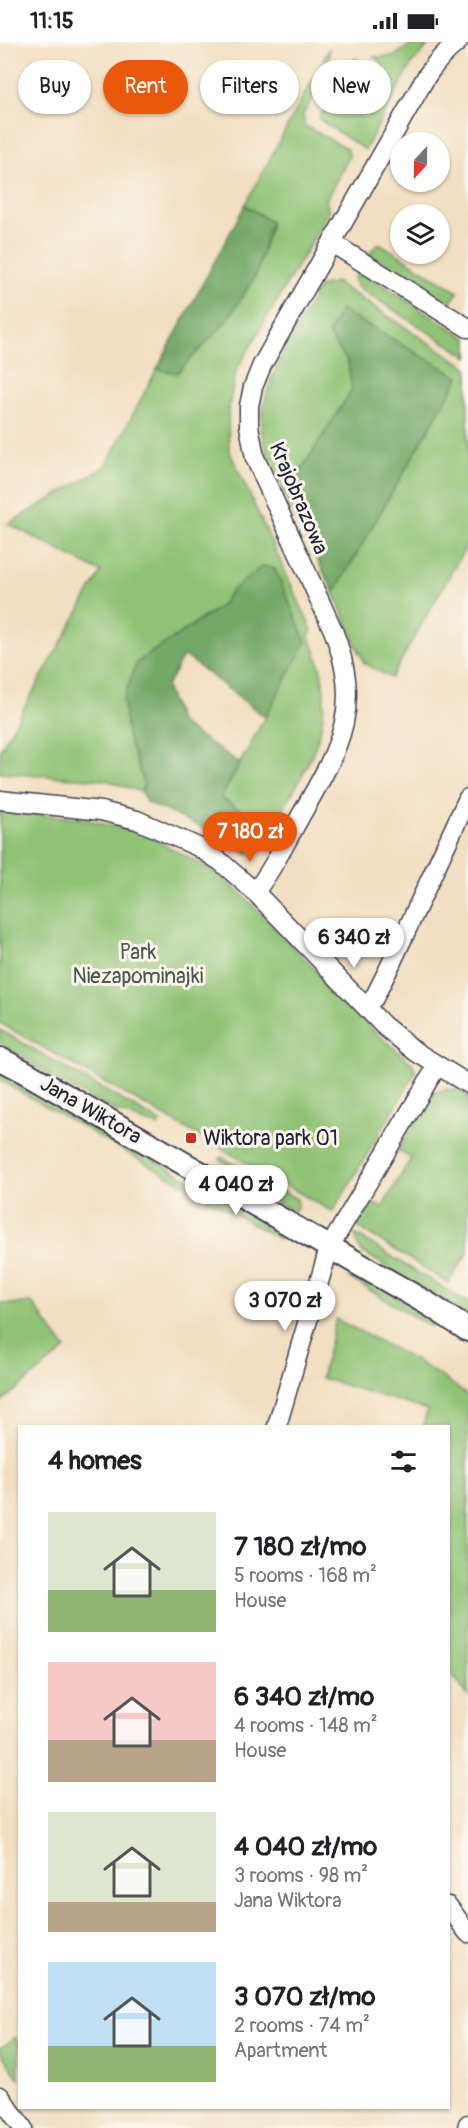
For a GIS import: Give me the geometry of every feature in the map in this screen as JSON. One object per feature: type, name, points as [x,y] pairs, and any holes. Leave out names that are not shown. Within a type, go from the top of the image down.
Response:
[{"type":"street","name":"Krajobrazowa","points":[[255,892],[274,864],[333,759],[343,730],[348,693],[341,651],[255,458],[249,426],[249,406],[253,387],[262,365],[426,77],[447,50],[458,42]]},
{"type":"street","points":[[332,243],[468,328]]},
{"type":"street","points":[[365,1006],[374,998],[389,968],[468,798]]},
{"type":"street","points":[[0,800],[101,811],[137,820],[198,847],[221,862],[255,892],[399,1040],[468,1084]]},
{"type":"street","name":"Jana Wiktora","points":[[0,1054],[23,1071]]},
{"type":"street","name":"Jana Wiktora","points":[[0,1059],[430,1305],[468,1330]]},
{"type":"street","points":[[277,1425],[329,1248],[437,1066]]},
{"type":"street","points":[[450,1909],[468,1933]]},
{"type":"street","points":[[0,2096],[23,2128]]},
{"type":"green space","points":[[415,42],[431,42],[411,65],[391,102],[391,60],[378,60],[373,57],[394,56]]},
{"type":"green space","points":[[329,49],[330,60],[323,60]]},
{"type":"green space","points":[[311,82],[311,101],[303,115],[305,126],[348,149],[349,157],[326,200],[329,212],[236,371],[228,411],[229,450],[312,630],[309,636],[320,664],[324,690],[323,714],[310,759],[272,830],[221,798],[306,642],[293,614],[232,590],[220,607],[192,625],[127,735],[144,784],[141,792],[106,780],[0,773],[0,750],[101,572],[8,524],[105,467],[157,369],[177,373],[226,322],[256,275],[271,222],[245,205],[294,114],[299,114],[299,105]]},
{"type":"green space","points":[[322,114],[384,114],[365,150],[319,118]]},
{"type":"green space","points":[[245,205],[271,222],[256,275],[226,322],[177,373],[157,369]]},
{"type":"green space","points":[[377,244],[381,244],[390,250],[390,264],[413,264],[458,292],[449,305],[369,254]]},
{"type":"green space","points":[[359,270],[468,339],[468,357],[357,287],[354,279]]},
{"type":"green space","points":[[335,282],[468,368],[468,543],[391,678],[364,663],[334,593],[459,377],[328,334],[348,362],[352,390],[285,495],[264,444],[262,425],[264,405],[278,363],[319,287]]},
{"type":"green space","points":[[341,310],[459,377],[334,593],[285,495],[352,390],[348,362],[328,334]]},
{"type":"green space","points":[[263,566],[275,569],[306,642],[265,717],[184,655],[166,687],[180,723],[240,763],[221,798],[272,830],[264,846],[247,854],[201,827],[146,802],[141,792],[144,784],[127,735],[123,700],[137,662],[220,607],[232,590]]},
{"type":"green space","name":"Park Niezapominajki","points":[[0,811],[78,818],[142,833],[212,870],[243,895],[376,1033],[412,1063],[416,1072],[333,1212],[0,1023]]},
{"type":"green space","points":[[0,1030],[160,1122],[158,1126],[96,1102],[56,1079],[0,1043]]},
{"type":"green space","points":[[0,1072],[283,1233],[279,1239],[0,1080]]},
{"type":"green space","points":[[448,1089],[458,1090],[468,1096],[468,1253],[448,1283],[355,1225],[366,1204],[374,1203],[382,1208],[411,1158],[398,1151],[429,1098],[437,1092]]},
{"type":"green space","points":[[221,1157],[297,1199],[298,1205],[294,1212],[268,1197],[220,1159]]},
{"type":"green space","points":[[355,1234],[468,1303],[468,1316],[362,1252]]},
{"type":"green space","points":[[348,1277],[381,1288],[433,1324],[431,1327]]},
{"type":"green space","points":[[32,1303],[66,1349],[0,1403],[0,1304]]},
{"type":"green space","points":[[336,1319],[421,1364],[468,1396],[468,1696],[450,1671],[450,1425],[423,1425],[427,1410],[321,1378]]},
{"type":"green space","points":[[15,2037],[18,2042],[18,2078],[0,2052],[0,2049]]},
{"type":"place","name":"Wiktora park 01","points":[[191,1138]]}]
